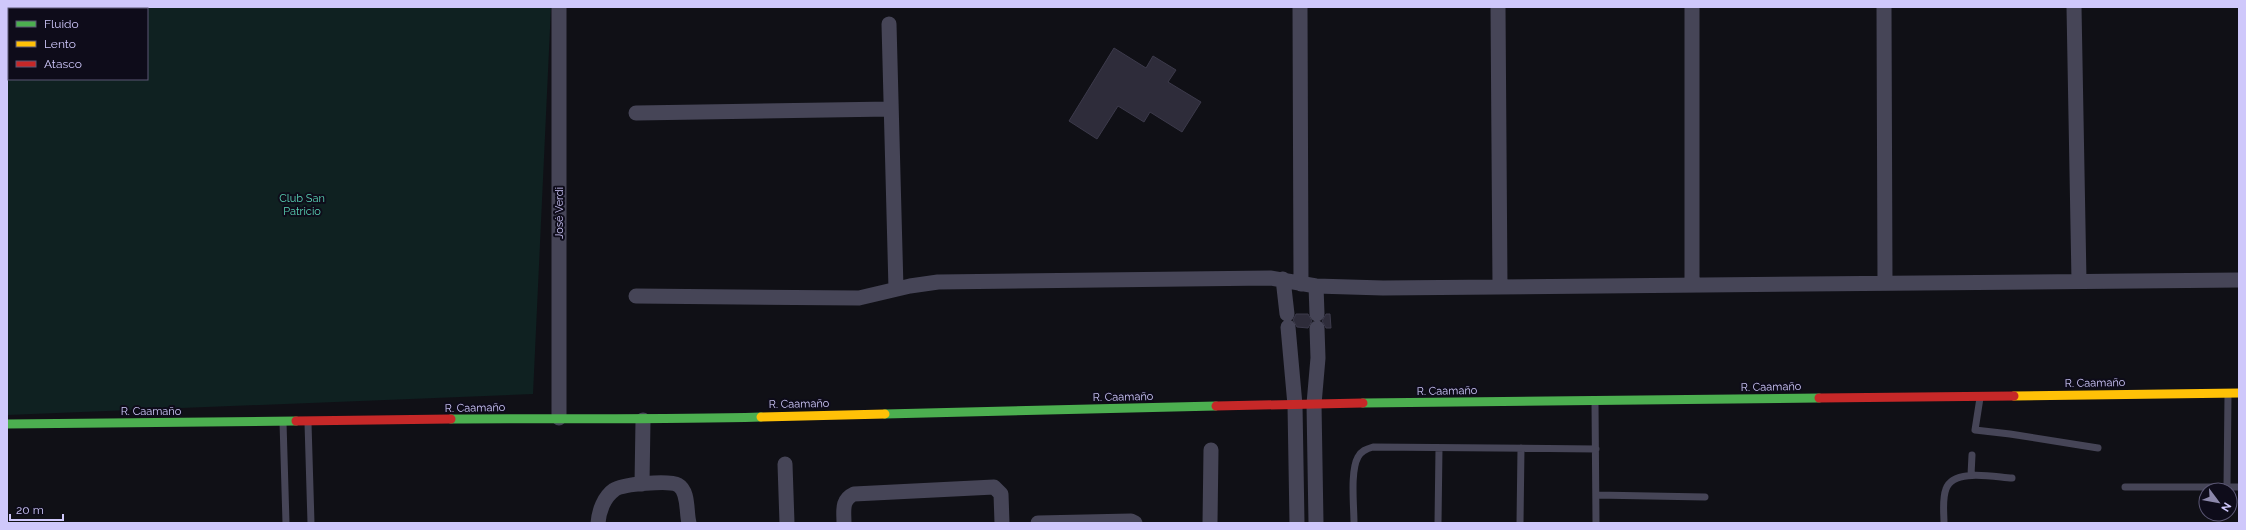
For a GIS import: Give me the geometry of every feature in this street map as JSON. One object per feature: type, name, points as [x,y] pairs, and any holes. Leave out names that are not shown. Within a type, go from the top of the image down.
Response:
[{"type":"street","name":"José Verdi","points":[[559,7],[559,418]]},
{"type":"street","points":[[1300,7],[1301,284]]},
{"type":"street","points":[[1498,7],[1500,287]]},
{"type":"street","points":[[1692,7],[1692,285]]},
{"type":"street","points":[[1884,7],[1885,283]]},
{"type":"street","points":[[2074,7],[2079,281]]},
{"type":"street","points":[[889,24],[896,289]]},
{"type":"street","points":[[636,113],[891,109]]},
{"type":"street","points":[[636,296],[859,298],[896,289],[938,282],[1254,278],[1284,280],[1316,286],[1500,287],[2239,280]]},
{"type":"street","points":[[1284,280],[1295,405],[1297,523]]},
{"type":"street","points":[[1316,286],[1318,358],[1314,404],[1316,523]]},
{"type":"street","name":"R. Caamaño","points":[[7,424],[308,422],[559,418],[643,420],[1314,404],[2239,393]]},
{"type":"street","points":[[642,484],[643,420]]},
{"type":"street","points":[[1210,523],[1211,450]]},
{"type":"street","points":[[785,464],[787,523]]},
{"type":"street","points":[[598,523],[606,498],[615,489],[642,484],[666,483],[678,485],[685,493],[689,523]]},
{"type":"street","points":[[844,523],[844,503],[848,497],[854,494],[994,487],[1001,494],[1002,523]]},
{"type":"street","points":[[1038,523],[1131,521],[1135,523]]},
{"type":"lane","points":[[2227,482],[2228,393]]},
{"type":"lane","points":[[1980,396],[1975,433],[2010,434],[2098,448]]},
{"type":"lane","points":[[1595,401],[1596,523]]},
{"type":"lane","points":[[283,422],[286,523]]},
{"type":"lane","points":[[308,422],[311,523]]},
{"type":"lane","points":[[1354,523],[1354,466],[1358,456],[1364,450],[1373,447],[1596,449]]},
{"type":"lane","points":[[1438,523],[1440,448]]},
{"type":"lane","points":[[1520,523],[1521,448]]},
{"type":"lane","points":[[1971,475],[1972,455]]},
{"type":"lane","points":[[1944,523],[1946,488],[1951,481],[1960,476],[1971,475],[2012,478]]},
{"type":"lane","points":[[2125,487],[2198,488]]},
{"type":"lane","points":[[1596,495],[1705,497]]},
{"type":"green space","name":"Club San Patricio","points":[[7,7],[551,7],[533,394],[7,415]]},
{"type":"building","points":[[1114,48],[1146,68],[1153,56],[1176,70],[1168,82],[1201,102],[1182,132],[1150,112],[1144,122],[1118,106],[1097,139],[1069,121]]},
{"type":"building","points":[[1296,314],[1308,314],[1312,321],[1308,328],[1297,327],[1293,320]]},
{"type":"building","points":[[1326,314],[1330,314],[1331,328],[1326,328],[1322,321]]},
{"type":"traffic: fast","points":[[1363,403],[1819,398]]},
{"type":"traffic: fast","points":[[885,414],[1216,406]]},
{"type":"traffic: fast","points":[[451,419],[761,417]]},
{"type":"traffic: fast","points":[[7,424],[296,421]]},
{"type":"traffic: slow","points":[[2014,396],[2239,393]]},
{"type":"traffic: slow","points":[[761,417],[885,414]]},
{"type":"traffic: jam","points":[[1819,398],[2014,396]]},
{"type":"traffic: jam","points":[[1216,406],[1363,403]]},
{"type":"traffic: jam","points":[[296,421],[451,419]]}]
